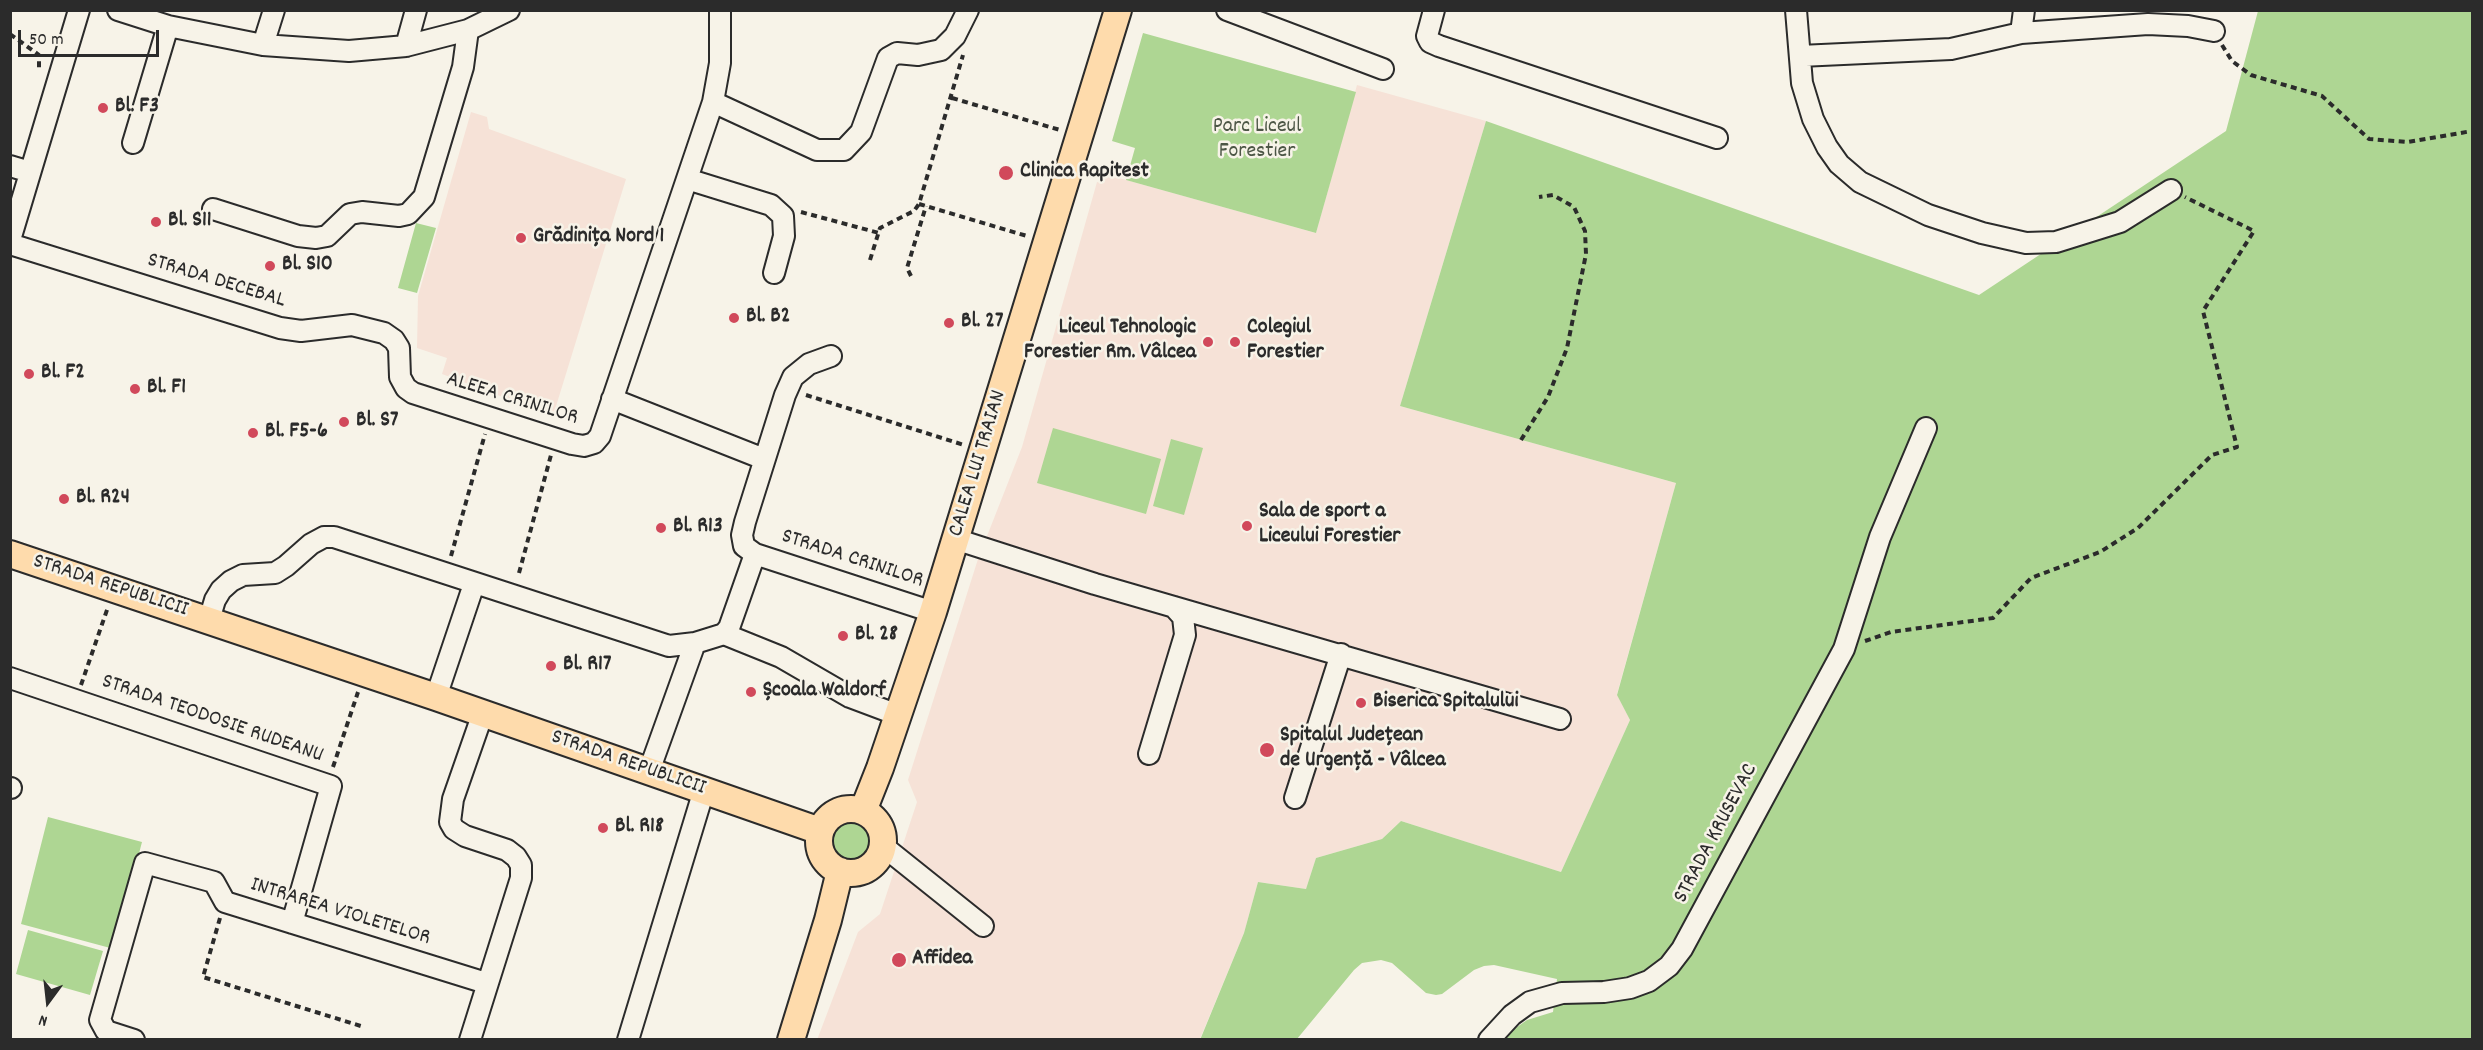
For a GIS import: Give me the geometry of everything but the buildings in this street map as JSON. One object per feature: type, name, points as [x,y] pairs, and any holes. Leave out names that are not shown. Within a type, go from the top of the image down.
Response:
[{"type":"main road","name":"CALEA LUI TRAIAN","points":[[863,811],[933,612],[1118,10]]},
{"type":"main road","name":"STRADA REPUBLICII","points":[[10,554],[483,713],[820,831]]},
{"type":"main road","points":[[853,808],[863,811],[869,814],[880,827],[883,846],[879,857],[869,868],[858,873],[840,871],[825,861],[822,855],[819,846],[820,831],[824,822],[832,814],[853,808]]},
{"type":"main road","points":[[791,1040],[828,920],[840,871]]},
{"type":"street","points":[[10,240],[80,10]]},
{"type":"street","points":[[263,45],[274,10]]},
{"type":"street","points":[[406,46],[416,10]]},
{"type":"street","points":[[123,11],[168,26],[263,45],[349,51],[406,46],[468,30],[508,10]]},
{"type":"street","points":[[720,10],[720,63],[713,102],[612,399],[764,459]]},
{"type":"street","points":[[713,102],[817,150],[844,150],[861,132],[888,58],[897,53],[918,55],[941,50],[955,36],[968,10]]},
{"type":"street","points":[[1227,10],[1383,69]]},
{"type":"street","points":[[1434,10],[1427,36],[1430,42],[1717,138]]},
{"type":"street","points":[[1796,10],[1802,83],[1813,118],[1827,147],[1839,164],[1860,182],[1928,214],[1982,233],[2026,243],[2056,242],[2120,222],[2171,190]]},
{"type":"street","points":[[2021,33],[2024,10]]},
{"type":"street","points":[[1800,56],[1951,49],[2021,33],[2148,24],[2188,26],[2214,31]]},
{"type":"street","points":[[133,143],[168,26]]},
{"type":"street","points":[[213,209],[298,236],[316,238],[327,236],[350,214],[362,212],[399,216],[408,214],[424,196],[463,67],[468,30]]},
{"type":"street","points":[[10,166],[30,172]]},
{"type":"street","points":[[687,179],[771,205],[783,216],[785,226],[774,273]]},
{"type":"street","name":"STRADA DECEBAL","points":[[10,244],[280,328],[302,330],[352,325],[384,333],[394,340],[399,348],[400,377],[406,388]]},
{"type":"street","name":"STRADA CRINILOR","points":[[831,356],[809,364],[794,377],[788,389],[764,459],[742,535],[744,546],[755,554],[933,612]]},
{"type":"street","name":"ALEEA CRINILOR","points":[[406,388],[421,397],[555,440],[584,446],[594,443],[600,436],[612,399]]},
{"type":"street","name":"STRADA KRUSEVAC","points":[[1490,1040],[1512,1014],[1530,1002],[1562,993],[1604,992],[1630,988],[1649,981],[1669,966],[1682,949],[1844,649],[1880,537],[1926,428]]},
{"type":"street","name":"STRADA REPUBLICII","points":[[209,620],[215,600],[231,580],[243,575],[275,573],[311,543],[324,537],[333,537],[669,646],[696,643]]},
{"type":"street","points":[[955,538],[1095,584],[1560,719]]},
{"type":"street","name":"STRADA CRINILOR","points":[[724,634],[729,628],[755,554]]},
{"type":"street","points":[[436,697],[474,584]]},
{"type":"street","points":[[1149,754],[1185,635],[1183,617],[1174,607]]},
{"type":"street","points":[[649,771],[696,643],[724,634],[781,657],[850,697],[898,715]]},
{"type":"street","points":[[1295,798],[1341,654]]},
{"type":"street","name":"STRADA TEODOSIE RUDEANU","points":[[10,678],[331,786],[292,923]]},
{"type":"street","points":[[470,1040],[520,878],[521,865],[516,857],[507,850],[465,836],[454,829],[450,822],[453,798],[483,713]]},
{"type":"street","points":[[628,1040],[704,790]]},
{"type":"street","points":[[883,846],[983,926]]},
{"type":"street","name":"INTRAREA VIOLETELOR","points":[[134,1040],[106,1031],[100,1020],[145,863],[214,882],[225,902],[486,983]]},
{"type":"path","points":[[2214,31],[2232,61],[2251,75],[2322,96],[2369,139],[2408,142],[2472,131]]},
{"type":"path","points":[[10,34],[39,55],[38,74]]},
{"type":"path","points":[[870,260],[880,228],[914,211],[919,204],[964,52]]},
{"type":"path","points":[[952,98],[1080,136]]},
{"type":"path","points":[[1844,649],[1891,632],[1993,618],[2031,578],[2100,552],[2138,528],[2212,455],[2237,447],[2203,311],[2254,231],[2171,190]]},
{"type":"path","points":[[1521,440],[1548,397],[1567,348],[1586,254],[1585,231],[1574,207],[1553,195],[1539,197]]},
{"type":"path","points":[[919,204],[1048,242]]},
{"type":"path","points":[[771,205],[879,233]]},
{"type":"path","points":[[911,276],[908,268],[926,206]]},
{"type":"path","points":[[788,389],[947,440]]},
{"type":"path","points":[[446,574],[490,419]]},
{"type":"path","points":[[519,573],[555,440]]},
{"type":"path","points":[[76,700],[114,590]]},
{"type":"path","points":[[331,786],[333,767],[364,673]]},
{"type":"path","points":[[225,902],[203,977],[364,1027]]},
{"type":"shaded area","points":[[1357,85],[1486,121],[1400,406],[1676,483],[1617,694],[1630,720],[1561,872],[1401,821],[1382,839],[1316,858],[1306,889],[1258,882],[1244,933],[1200,1039],[817,1040],[858,932],[880,914],[917,802],[908,780],[978,559],[1022,447],[1097,182],[1103,183],[1105,174],[1316,233]]},
{"type":"shaded area","name":"Grădinița Nord 1","points":[[471,112],[487,117],[489,129],[626,179],[553,416],[442,374],[447,358],[417,348],[418,296]]},
{"type":"green space","points":[[2258,11],[2472,11],[2472,1039],[1500,1039],[1527,1020],[1553,1012],[1557,979],[1494,965],[1484,966],[1474,970],[1442,994],[1436,995],[1426,993],[1392,963],[1381,960],[1362,963],[1354,970],[1297,1039],[1200,1040],[1244,933],[1258,882],[1306,889],[1316,858],[1382,839],[1401,821],[1561,872],[1630,720],[1617,695],[1676,483],[1400,406],[1486,121],[1979,295],[2226,131]]},
{"type":"green space","name":"Parc Liceul Forestier","points":[[1143,33],[1356,92],[1316,233],[1126,180],[1135,148],[1112,141]]},
{"type":"green space","points":[[416,223],[436,228],[417,293],[398,288]]},
{"type":"green space","points":[[1053,428],[1161,459],[1146,514],[1037,483]]},
{"type":"green space","points":[[1171,439],[1203,448],[1184,515],[1153,506]]},
{"type":"green space","points":[[48,817],[142,842],[114,949],[21,924]]},
{"type":"green space","points":[[851,821],[865,826],[870,840],[865,854],[851,859],[837,854],[832,840],[837,826]]},
{"type":"green space","points":[[28,930],[103,951],[90,995],[16,974]]},
{"type":"place","name":"Bl. F3","points":[[103,108]]},
{"type":"place","name":"Clinica Rapitest","points":[[1006,173]]},
{"type":"place","name":"Bl. S11","points":[[156,222]]},
{"type":"place","name":"Grădinița Nord 1","points":[[521,238]]},
{"type":"place","name":"Bl. S10","points":[[270,266]]},
{"type":"place","name":"Bl. B2","points":[[734,318]]},
{"type":"place","name":"Bl. 27","points":[[949,323]]},
{"type":"place","name":"Liceul Tehnologic Forestier Rm. Vâlcea","points":[[1208,342]]},
{"type":"place","name":"Colegiul Forestier","points":[[1235,342]]},
{"type":"place","name":"Bl. F2","points":[[29,374]]},
{"type":"place","name":"Bl. F1","points":[[135,389]]},
{"type":"place","name":"Bl. S7","points":[[344,422]]},
{"type":"place","name":"Bl. F5-6","points":[[253,433]]},
{"type":"place","name":"Bl. R24","points":[[64,499]]},
{"type":"place","name":"Sala de sport a Liceului Forestier","points":[[1247,526]]},
{"type":"place","name":"Bl. R13","points":[[661,528]]},
{"type":"place","name":"Bl. 28","points":[[843,636]]},
{"type":"place","name":"Bl. R17","points":[[551,666]]},
{"type":"place","name":"Școala Waldorf","points":[[751,692]]},
{"type":"place","name":"Biserica Spitalului","points":[[1361,703]]},
{"type":"place","name":"Spitalul Județean de Urgență - Vâlcea","points":[[1267,750]]},
{"type":"place","name":"Bl. R18","points":[[603,828]]},
{"type":"place","name":"Affidea","points":[[899,960]]}]
